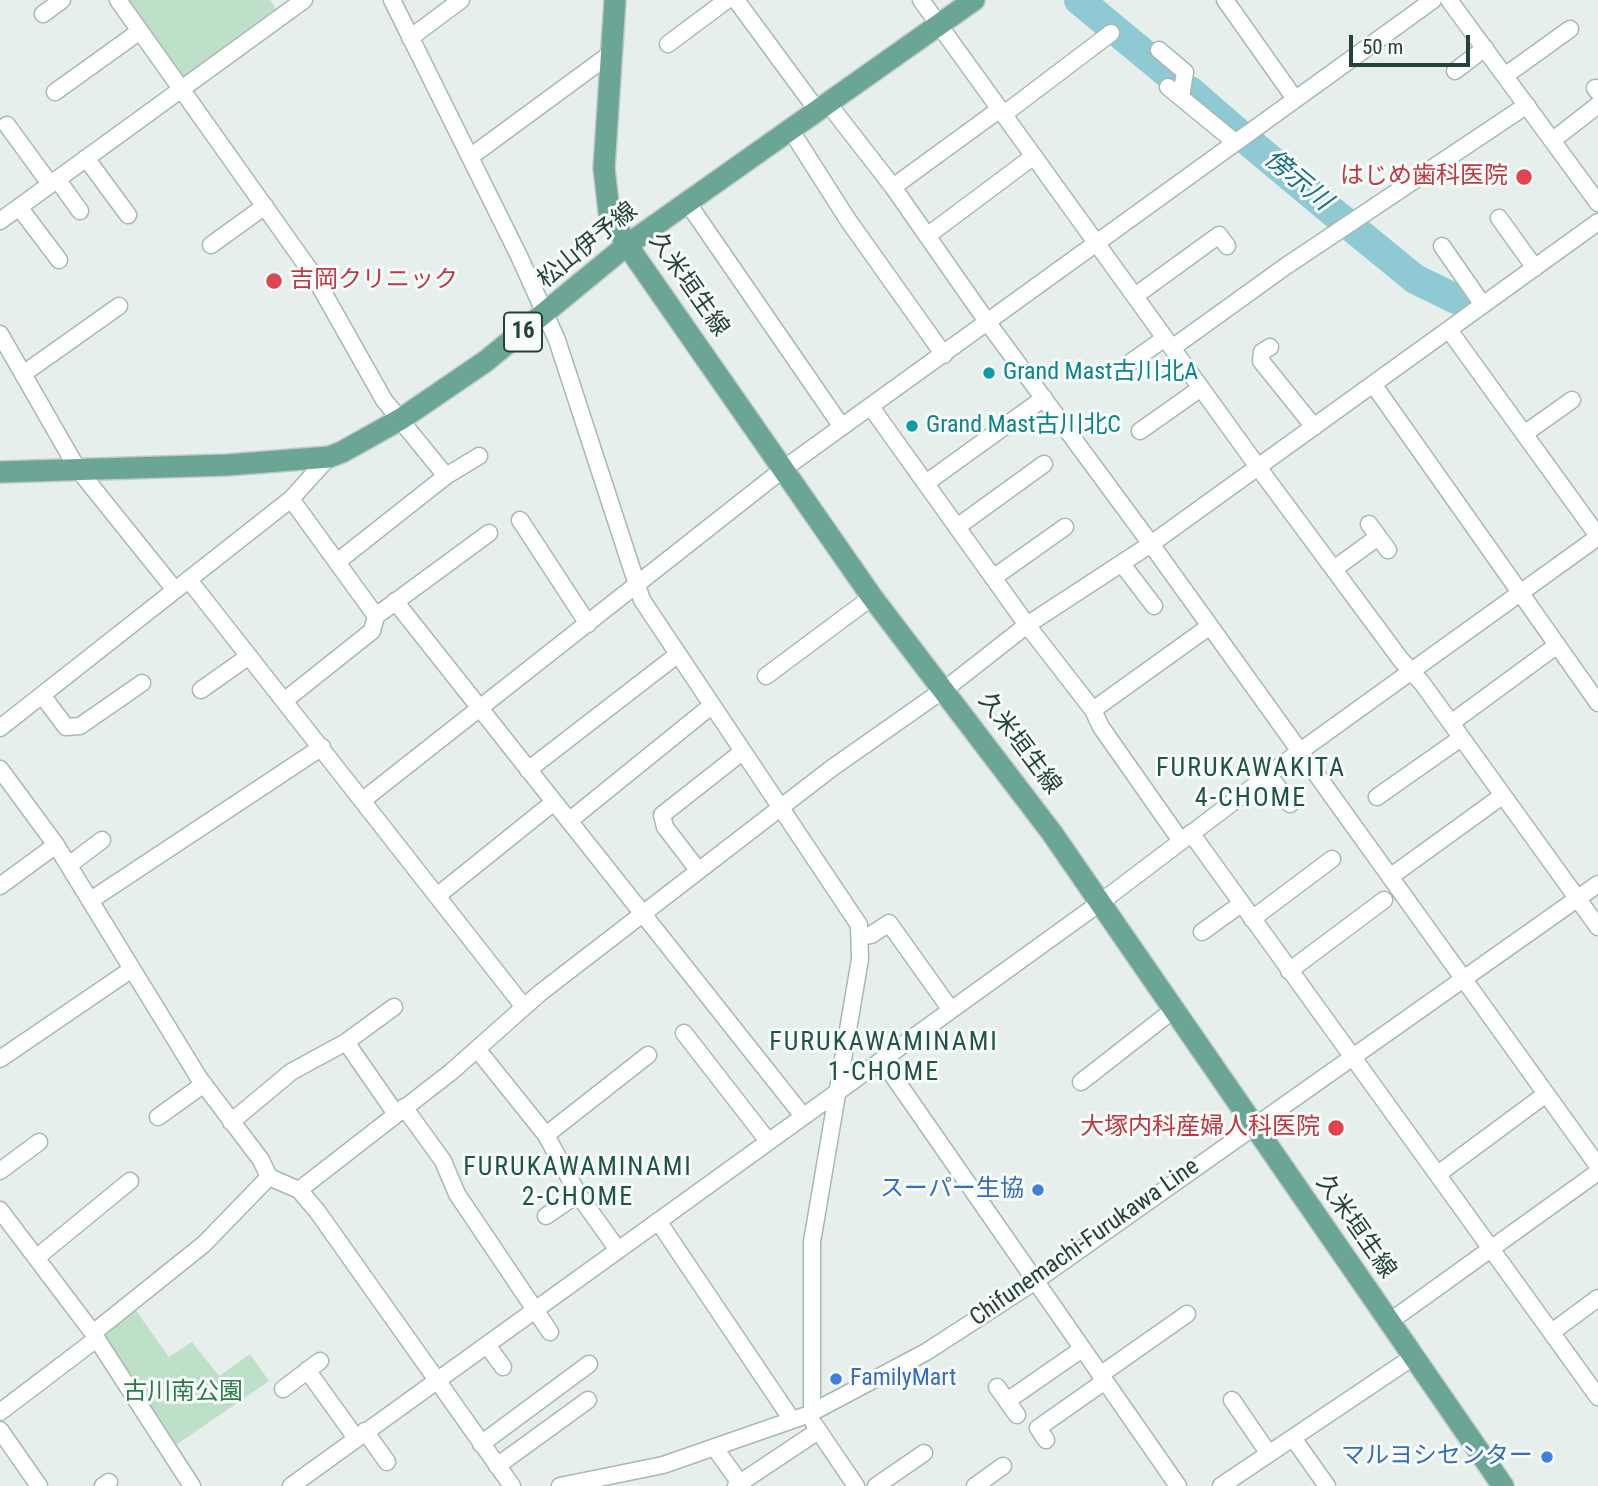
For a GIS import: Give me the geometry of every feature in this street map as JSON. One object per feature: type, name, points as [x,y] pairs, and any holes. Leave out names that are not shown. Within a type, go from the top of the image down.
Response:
[{"type":"main road","name":"久米垣生線","points":[[615,0],[604,168],[609,212],[627,245],[872,597],[944,688],[1101,902],[1172,1011],[1503,1486]]},
{"type":"main road","name":"松山伊予線","points":[[0,472],[228,465],[328,457],[401,419],[486,361],[627,245],[974,0]]},
{"type":"street","points":[[43,14],[62,0]]},
{"type":"street","points":[[118,0],[314,276],[384,400],[446,476]]},
{"type":"street","points":[[0,220],[304,0]]},
{"type":"street","points":[[392,0],[557,340],[636,586],[677,655],[859,925],[861,937],[839,1089],[812,1242],[804,1416]]},
{"type":"street","points":[[410,38],[461,0]]},
{"type":"street","points":[[668,44],[727,0]]},
{"type":"street","points":[[736,0],[822,106],[893,187],[988,323],[1151,544],[1598,1169],[1389,1322]]},
{"type":"street","points":[[921,0],[1258,467],[1451,723],[1598,927]]},
{"type":"street","points":[[1225,0],[1295,99]]},
{"type":"street","points":[[363,800],[481,710],[782,470],[1433,0]]},
{"type":"street","points":[[1449,0],[1598,203]]},
{"type":"street","points":[[1506,75],[1570,29]]},
{"type":"street","points":[[55,92],[140,31]]},
{"type":"street","points":[[893,187],[1111,33]]},
{"type":"street","points":[[1455,71],[1485,48]]},
{"type":"street","points":[[1159,50],[1185,72],[1175,92],[1236,142]]},
{"type":"street","points":[[470,157],[612,52]]},
{"type":"street","points":[[1131,362],[1168,343],[1286,267],[1527,105]]},
{"type":"street","points":[[1553,140],[1598,105]]},
{"type":"street","points":[[7,125],[80,211]]},
{"type":"street","points":[[790,129],[848,220],[944,355]]},
{"type":"street","points":[[927,236],[1034,156]]},
{"type":"street","points":[[86,158],[128,215]]},
{"type":"street","points":[[687,202],[842,428]]},
{"type":"street","points":[[211,245],[265,206]]},
{"type":"street","points":[[19,207],[59,260]]},
{"type":"street","points":[[1499,218],[1535,268]]},
{"type":"street","points":[[299,1190],[477,1049],[524,1007],[779,807],[1027,625],[1151,544],[1598,222]]},
{"type":"street","points":[[1135,296],[1219,235],[1227,246]]},
{"type":"street","points":[[1442,246],[1483,305]]},
{"type":"street","points":[[23,374],[120,306]]},
{"type":"street","points":[[291,1486],[1101,902],[1299,752],[1598,537],[1449,330]]},
{"type":"street","points":[[0,334],[76,468],[175,590]]},
{"type":"street","points":[[1270,347],[1262,352],[1261,361],[1314,427]]},
{"type":"street","points":[[1373,384],[1518,594],[1598,704]]},
{"type":"street","points":[[1140,431],[1201,388]]},
{"type":"street","points":[[926,484],[1044,398]]},
{"type":"street","points":[[1524,434],[1572,400]]},
{"type":"street","points":[[871,407],[1027,625],[1093,709],[1101,727],[1241,904],[1597,1394]]},
{"type":"street","points":[[337,562],[446,476],[479,456]]},
{"type":"street","points":[[0,728],[291,499],[328,457]]},
{"type":"street","points":[[957,527],[1044,464]]},
{"type":"street","points":[[291,499],[376,616]]},
{"type":"street","points":[[520,520],[588,624]]},
{"type":"street","points":[[993,578],[1065,527]]},
{"type":"street","points":[[1334,569],[1373,530],[1388,550]]},
{"type":"street","points":[[284,701],[372,631],[376,616],[489,533]]},
{"type":"street","points":[[1122,564],[1154,606]]},
{"type":"street","points":[[189,580],[524,1007]]},
{"type":"street","points":[[766,676],[872,597]]},
{"type":"street","points":[[395,601],[803,1116]]},
{"type":"street","points":[[1093,709],[1210,626]]},
{"type":"street","points":[[1451,723],[1556,646]]},
{"type":"street","points":[[528,770],[677,655]]},
{"type":"street","points":[[201,690],[249,656]]},
{"type":"street","points":[[42,695],[66,727],[80,726],[142,682]]},
{"type":"street","points":[[569,821],[712,706]]},
{"type":"street","points":[[1377,797],[1461,738]]},
{"type":"street","points":[[91,900],[322,747]]},
{"type":"street","points":[[698,870],[665,827],[662,816],[742,752]]},
{"type":"street","points":[[0,769],[69,864],[204,1084],[261,1160],[270,1177],[299,1190],[317,1211],[512,1486]]},
{"type":"street","points":[[1269,775],[1290,804]]},
{"type":"street","points":[[1390,877],[1502,796]]},
{"type":"street","points":[[436,896],[554,803]]},
{"type":"street","points":[[69,864],[102,841]]},
{"type":"street","points":[[0,886],[56,845]]},
{"type":"street","points":[[1252,919],[1332,859]]},
{"type":"street","name":"Chifunemachi-Furukawa Line","points":[[560,1486],[663,1465],[804,1416],[926,1352],[1034,1282],[1598,884]]},
{"type":"street","points":[[1202,932],[1241,904]]},
{"type":"street","points":[[1289,971],[1378,911]]},
{"type":"street","points":[[861,937],[871,935],[889,923],[951,1010]]},
{"type":"street","points":[[0,1059],[132,968]]},
{"type":"street","points":[[231,1122],[291,1072],[346,1042],[394,1007]]},
{"type":"street","points":[[1081,1082],[1172,1011]]},
{"type":"street","points":[[684,1033],[768,1141]]},
{"type":"street","points":[[346,1042],[443,1161],[457,1194],[551,1332]]},
{"type":"street","points":[[477,1049],[546,1135],[578,1194],[618,1250]]},
{"type":"street","points":[[546,1135],[626,1082],[648,1055]]},
{"type":"street","points":[[882,1060],[1178,1486]]},
{"type":"street","points":[[158,1118],[204,1084]]},
{"type":"street","points":[[1438,1174],[1546,1094]]},
{"type":"street","points":[[0,1171],[39,1142]]},
{"type":"street","points":[[0,1412],[204,1244],[270,1177]]},
{"type":"street","points":[[36,1258],[131,1181]]},
{"type":"street","points":[[546,1216],[578,1194]]},
{"type":"street","points":[[0,1210],[94,1336],[192,1486]]},
{"type":"street","points":[[658,1221],[818,1431],[853,1485]]},
{"type":"street","points":[[1552,1332],[1598,1298]]},
{"type":"street","points":[[1046,1440],[1038,1428],[1187,1314]]},
{"type":"street","points":[[487,1345],[503,1367]]},
{"type":"street","points":[[1007,1401],[1082,1349]]},
{"type":"street","points":[[1222,1486],[1413,1357]]},
{"type":"street","points":[[481,1444],[589,1364]]},
{"type":"street","points":[[283,1389],[313,1366],[360,1435],[387,1462]]},
{"type":"street","points":[[997,1387],[1017,1415]]},
{"type":"street","points":[[497,1466],[588,1399]]},
{"type":"street","points":[[1231,1400],[1269,1454]]},
{"type":"street","points":[[0,1430],[39,1486]]},
{"type":"street","points":[[714,1447],[738,1485],[818,1431]]},
{"type":"street","points":[[1293,1438],[1327,1486]]},
{"type":"street","points":[[876,1486],[924,1453]]},
{"type":"street","points":[[975,1486],[1003,1466]]},
{"type":"green space","points":[[127,0],[270,0],[276,9],[183,77]]},
{"type":"green space","name":"古川南公園","points":[[134,1308],[169,1357],[192,1342],[219,1376],[250,1354],[269,1381],[173,1447],[99,1335]]},
{"type":"waterway","name":"傍示川","points":[[1079,0],[1177,81]]},
{"type":"waterway","name":"傍示川","points":[[1190,91],[1236,131]]},
{"type":"waterway","name":"傍示川","points":[[1248,141],[1345,222]]},
{"type":"waterway","name":"傍示川","points":[[1355,230],[1415,279],[1456,299]]},
{"type":"place","name":"はじめ歯科医院","points":[[1524,177]]},
{"type":"place","name":"吉岡クリニック","points":[[274,281]]},
{"type":"place","name":"Grand Mast古川北A","points":[[989,373]]},
{"type":"place","name":"Grand Mast古川北C","points":[[912,426]]},
{"type":"place","name":"大塚内科産婦人科医院","points":[[1336,1128]]},
{"type":"place","name":"スーパー生協","points":[[1038,1190]]},
{"type":"place","name":"FamilyMart","points":[[836,1379]]},
{"type":"place","name":"マルヨシセンター","points":[[1547,1457]]},
{"type":"district","name":"FURUKAWAKITA 4-CHOME","points":[[1251,784]]},
{"type":"district","name":"FURUKAWAMINAMI 1-CHOME","points":[[884,1058]]},
{"type":"district","name":"FURUKAWAMINAMI 2-CHOME","points":[[578,1183]]}]
